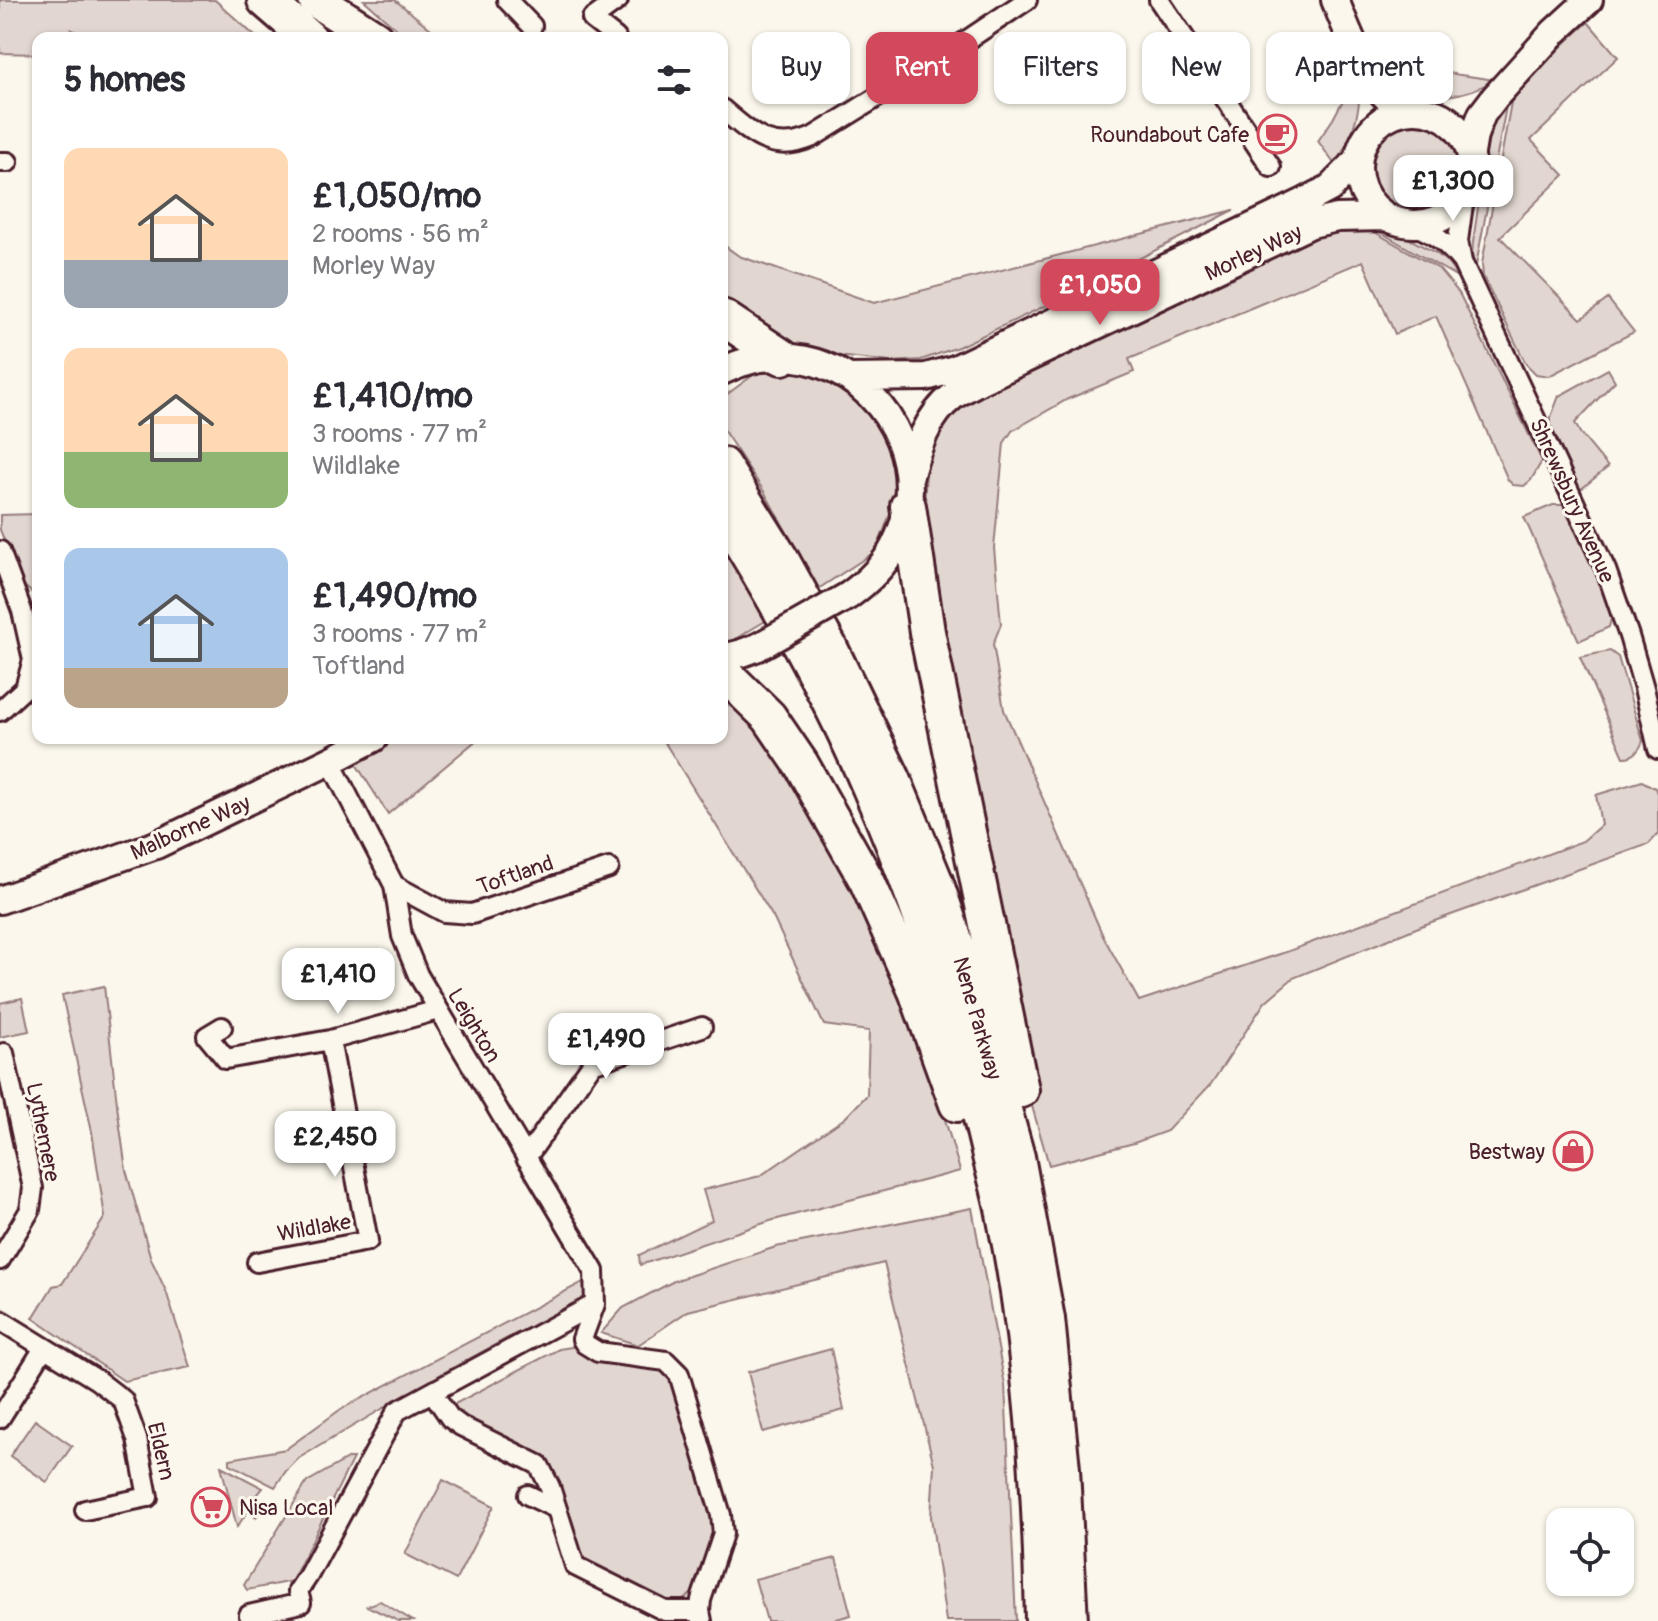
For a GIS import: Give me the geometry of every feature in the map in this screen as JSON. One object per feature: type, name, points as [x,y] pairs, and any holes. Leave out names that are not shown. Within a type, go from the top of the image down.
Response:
[{"type":"highway","points":[[244,0],[273,32]]},
{"type":"highway","points":[[265,0],[302,32]]},
{"type":"highway","points":[[305,0],[341,32]]},
{"type":"highway","points":[[316,0],[366,32]]},
{"type":"highway","points":[[728,321],[782,357]]},
{"type":"highway","name":"Nene Parkway","points":[[728,475],[781,559],[830,648],[893,779],[935,881],[965,970],[1017,1157],[1047,1319],[1062,1469],[1070,1621]]},
{"type":"highway","points":[[908,492],[927,632],[1043,1208],[1050,1260],[1047,1319]]},
{"type":"highway","name":"Nene Parkway","points":[[728,522],[808,659],[870,786],[912,891],[942,979],[978,1104],[1005,1219],[1027,1357],[1036,1451],[1043,1621]]},
{"type":"highway","points":[[728,677],[769,717],[793,752],[867,881],[916,991],[967,1132],[1005,1219]]},
{"type":"street","points":[[507,0],[532,26]]},
{"type":"street","points":[[608,32],[592,19],[618,0]]},
{"type":"street","points":[[728,114],[753,134],[771,143],[800,143],[945,55],[1027,0]]},
{"type":"street","points":[[1159,0],[1271,167]]},
{"type":"street","points":[[1335,0],[1349,32]]},
{"type":"street","points":[[1471,153],[1482,114],[1495,97],[1554,32],[1589,0]]},
{"type":"street","points":[[1361,150],[1376,125],[1391,115],[1420,111],[1455,113],[1495,97]]},
{"type":"street","points":[[1371,104],[1358,174],[1367,199],[1375,209],[1394,221],[1428,223],[1454,209],[1469,189],[1473,171],[1471,153],[1466,139],[1446,118],[1396,104]]},
{"type":"street","name":"Morley Way","points":[[850,378],[926,377],[955,369],[1330,188],[1361,150]]},
{"type":"street","name":"Shrewsbury Avenue","points":[[1464,197],[1458,241],[1462,262],[1606,570],[1629,636],[1658,749]]},
{"type":"street","name":"Morley Way","points":[[728,656],[758,647],[866,583],[887,557],[902,528],[917,448],[929,423],[951,397],[1311,224],[1337,218],[1386,217]]},
{"type":"street","name":"Shrewsbury Avenue","points":[[1412,224],[1448,245],[1462,262]]},
{"type":"street","points":[[728,369],[747,361],[782,357],[817,363],[850,378],[885,411],[897,432],[905,455],[908,492]]},
{"type":"street","points":[[0,551],[30,608],[32,643]]},
{"type":"street","points":[[0,711],[25,688],[32,664]]},
{"type":"street","name":"Malborne Way","points":[[0,900],[156,845],[363,744]]},
{"type":"street","name":"Leighton","points":[[330,761],[394,885],[402,936],[418,975],[594,1271],[595,1304],[582,1339],[598,1352],[666,1361],[679,1374],[721,1515],[723,1534],[701,1600],[701,1616],[665,1611],[575,1566],[550,1487],[539,1465],[461,1426],[450,1418],[432,1392]]},
{"type":"street","name":"Toftland","points":[[394,885],[444,912],[472,914],[609,868]]},
{"type":"street","points":[[222,1027],[207,1036],[226,1059],[330,1040],[438,1010]]},
{"type":"street","points":[[526,1158],[592,1064],[702,1027]]},
{"type":"street","name":"Wildlake","points":[[257,1262],[368,1241],[330,1040]]},
{"type":"street","name":"Lythemere","points":[[0,1260],[30,1210],[33,1188],[4,1053]]},
{"type":"street","points":[[249,1615],[301,1603],[298,1591],[397,1411],[595,1304]]},
{"type":"street","name":"Eldern","points":[[0,1320],[97,1380],[123,1400],[137,1439],[148,1497],[85,1510]]},
{"type":"street","points":[[0,1418],[44,1348]]},
{"type":"street","points":[[528,1495],[557,1509]]},
{"type":"shaded area","points":[[0,0],[215,0],[250,32],[76,32],[70,29],[75,32],[32,32],[32,54],[0,53]]},
{"type":"shaded area","points":[[364,0],[395,0],[435,32],[400,32]]},
{"type":"shaded area","points":[[1588,22],[1618,57],[1531,140],[1564,175],[1500,237],[1581,319],[1608,299],[1634,332],[1549,376],[1536,374],[1526,364],[1483,276],[1482,264],[1513,91]]},
{"type":"shaded area","points":[[1453,74],[1493,80],[1483,86],[1453,95]]},
{"type":"shaded area","points":[[1509,91],[1475,271],[1473,242],[1489,132],[1497,108]]},
{"type":"shaded area","points":[[1341,104],[1358,104],[1354,127],[1335,165],[1318,141]]},
{"type":"shaded area","points":[[1415,118],[1434,121],[1449,132],[1460,147],[1463,166],[1460,185],[1449,200],[1434,211],[1415,214],[1396,211],[1381,200],[1370,185],[1367,166],[1370,147],[1381,132],[1396,121]]},
{"type":"shaded area","points":[[1234,210],[1070,294],[958,347],[921,360],[891,362],[838,356],[786,341],[728,307],[728,248],[739,256],[874,303]]},
{"type":"shaded area","points":[[1368,225],[1391,229],[1436,253],[1459,278]]},
{"type":"shaded area","points":[[1364,226],[1439,269],[1459,293],[1542,461],[1524,486],[1513,485],[1508,480],[1436,316],[1395,334],[1363,261],[1129,359],[1134,372],[1068,399],[1012,431],[1004,443],[994,548],[1001,624],[993,644],[1004,710],[1103,936],[1139,1001],[1289,951],[1583,841],[1601,825],[1596,795],[1642,781],[1655,788],[1658,796],[1658,834],[1649,844],[1426,924],[1293,978],[1265,1002],[1211,1084],[1167,1131],[1049,1165],[1021,1068],[973,817],[924,506],[926,471],[938,422],[956,401],[1323,228]]},
{"type":"shaded area","points":[[1608,369],[1615,381],[1575,423],[1608,467],[1580,490],[1551,427],[1551,417],[1559,396]]},
{"type":"shaded area","points":[[756,373],[799,373],[845,387],[876,417],[896,458],[893,506],[876,551],[818,589],[765,493],[728,437],[728,394]]},
{"type":"shaded area","points":[[1553,505],[1563,505],[1612,616],[1609,627],[1579,641],[1524,517]]},
{"type":"shaded area","points":[[32,514],[32,592],[22,584],[0,530],[0,515]]},
{"type":"shaded area","points":[[728,545],[772,617],[728,642]]},
{"type":"shaded area","points":[[1610,651],[1618,657],[1643,741],[1636,753],[1628,757],[1624,757],[1580,657]]},
{"type":"shaded area","points":[[728,690],[800,782],[904,979],[960,1171],[770,1221],[640,1265],[639,1255],[712,1220],[703,1190],[760,1176],[845,1118],[867,1095],[869,1031],[824,1025],[773,917],[666,744],[728,744]]},
{"type":"shaded area","points":[[388,744],[472,744],[388,814],[356,764]]},
{"type":"shaded area","points":[[104,986],[126,1170],[151,1259],[166,1291],[190,1367],[124,1381],[33,1318],[53,1286],[62,1284],[105,1217],[92,1132],[62,995]]},
{"type":"shaded area","points":[[22,998],[29,1031],[0,1037],[0,1003]]},
{"type":"shaded area","points":[[972,1208],[1005,1385],[1016,1621],[946,1621],[931,1517],[934,1465],[884,1263],[688,1311],[638,1345],[601,1333],[623,1308],[674,1281],[776,1247]]},
{"type":"shaded area","points":[[585,1281],[587,1303],[515,1334],[443,1373],[299,1458],[275,1487],[230,1464],[230,1459],[286,1449],[341,1409]]},
{"type":"shaded area","points":[[578,1346],[668,1369],[699,1455],[712,1522],[712,1538],[691,1594],[679,1603],[662,1604],[581,1562],[551,1465],[451,1413],[449,1407],[559,1349]]},
{"type":"shaded area","points":[[831,1349],[844,1410],[763,1432],[748,1372]]},
{"type":"shaded area","points":[[35,1420],[72,1446],[47,1482],[10,1456]]},
{"type":"shaded area","points":[[353,1458],[292,1581],[247,1590],[244,1585],[307,1482]]},
{"type":"shaded area","points":[[221,1466],[263,1488],[256,1496],[265,1503],[256,1517],[248,1511],[237,1527]]},
{"type":"shaded area","points":[[443,1480],[494,1506],[456,1580],[405,1554]]},
{"type":"shaded area","points":[[836,1558],[851,1615],[829,1621],[767,1621],[755,1579]]},
{"type":"shaded area","points":[[380,1601],[413,1621],[398,1621],[367,1606]]},
{"type":"place","name":"Roundabout Cafe","points":[[1277,134]]},
{"type":"place","name":"Bestway","points":[[1573,1151]]},
{"type":"place","name":"Nisa Local","points":[[211,1507]]}]
